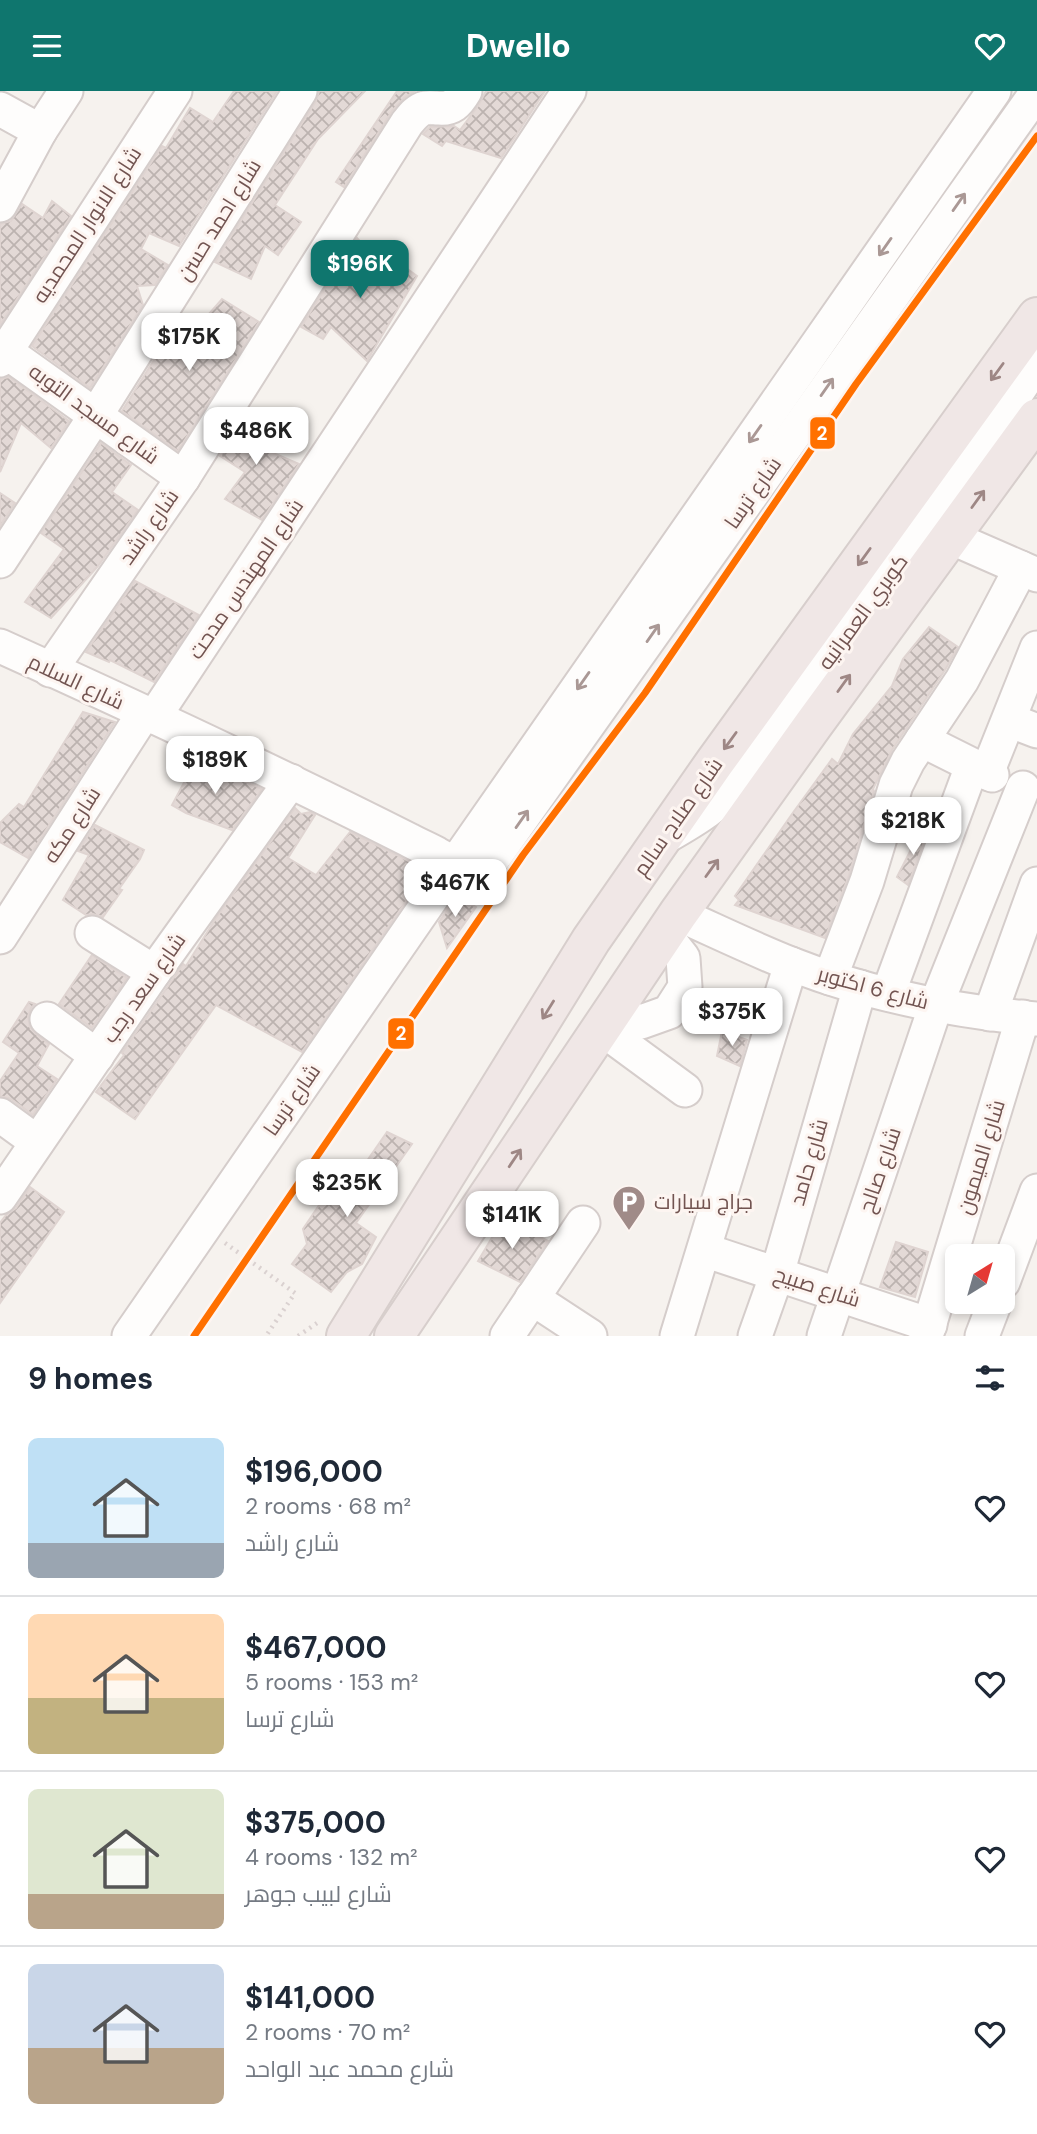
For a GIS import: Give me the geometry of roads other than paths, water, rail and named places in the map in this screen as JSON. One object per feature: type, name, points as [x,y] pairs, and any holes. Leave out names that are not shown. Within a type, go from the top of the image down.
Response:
[{"type":"highway","name":"شارع صلاح سالم","points":[[353,1325],[591,940],[723,751],[1037,317]]},
{"type":"highway","points":[[393,1336],[671,924],[1037,418]]},
{"type":"highway","points":[[591,940],[587,970],[591,981],[600,988],[612,990],[638,975]]},
{"type":"highway","points":[[383,1279],[387,1293],[399,1302],[414,1302],[421,1298]]},
{"type":"highway","points":[[353,1325],[373,1313],[389,1326],[393,1336]]},
{"type":"street","points":[[0,205],[40,131],[66,91]]},
{"type":"street","name":"شارع الانوار المحمديه","points":[[3,355],[174,91]]},
{"type":"street","name":"شارع احمد حسن","points":[[0,561],[96,415],[300,91]]},
{"type":"street","name":"شارع راشد","points":[[50,670],[183,478],[407,123],[424,108],[451,107],[458,103],[465,91]]},
{"type":"street","name":"شارع المهندس مدحت","points":[[149,715],[569,91]]},
{"type":"street","name":"شارع ترسا","points":[[129,1336],[454,864],[995,91]]},
{"type":"street","name":"شارع ترسا","points":[[454,864],[476,869],[490,863],[1037,92]]},
{"type":"street","points":[[0,109],[40,131]]},
{"type":"street","name":"شارع مسجد التوبه","points":[[3,355],[96,415],[183,478]]},
{"type":"street","name":"كوبري العمرانيه","points":[[665,837],[724,799],[744,775],[962,473],[1037,363]]},
{"type":"street","points":[[860,986],[867,881],[897,785],[908,761],[1029,572],[950,537]]},
{"type":"street","name":"شارع السلام","points":[[0,646],[291,781],[454,864]]},
{"type":"street","points":[[860,986],[980,770],[1023,726],[1036,655]]},
{"type":"street","name":"شارع مكه","points":[[0,937],[149,715]]},
{"type":"street","points":[[922,740],[980,770],[1030,790]]},
{"type":"street","name":"شارع سعد رجب","points":[[0,1197],[154,972],[291,781]]},
{"type":"street","name":"شارع صالح","points":[[824,1336],[936,1005],[1030,790]]},
{"type":"street","points":[[990,1014],[1037,884]]},
{"type":"street","points":[[607,1021],[641,1022],[668,1012],[685,987],[683,958],[671,924]]},
{"type":"street","name":"شارع 6 اكتوبر","points":[[671,924],[860,986],[936,1005],[1030,1018]]},
{"type":"street","points":[[92,933],[154,972]]},
{"type":"street","points":[[677,1336],[791,964]]},
{"type":"street","name":"شارع حامد","points":[[755,1336],[777,1274],[860,986]]},
{"type":"street","name":"شارع الميمون","points":[[928,1330],[1030,1018]]},
{"type":"street","points":[[47,1019],[97,1056]]},
{"type":"street","points":[[607,1021],[685,1090]]},
{"type":"street","points":[[0,1115],[37,1142]]},
{"type":"street","points":[[1015,1250],[1037,1191]]},
{"type":"street","points":[[507,1336],[583,1223]]},
{"type":"street","name":"شارع صبيح","points":[[704,1250],[839,1293],[928,1330]]},
{"type":"street","points":[[532,1298],[590,1336]]},
{"type":"street","points":[[982,1336],[990,1314]]},
{"type":"metro line","name":"2","points":[[194,1336],[523,855],[645,693],[856,384],[1037,136]]},
{"type":"place","name":"جراج سيارات","points":[[629,1232]]}]
